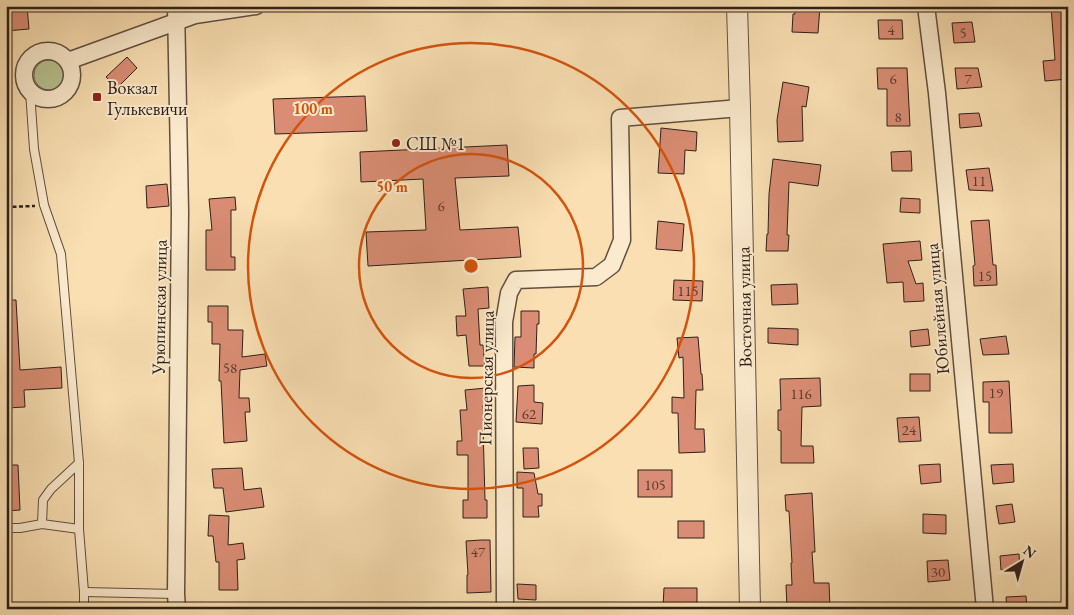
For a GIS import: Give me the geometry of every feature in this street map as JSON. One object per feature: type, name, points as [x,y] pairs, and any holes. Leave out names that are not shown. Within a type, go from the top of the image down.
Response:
[{"type":"street","points":[[68,61],[176,14],[195,15],[256,6]]},
{"type":"street","name":"Восточная улица","points":[[737,6],[750,609]]},
{"type":"street","name":"Юбилейная улица","points":[[926,6],[937,93],[985,609]]},
{"type":"street","name":"Урюпинская улица","points":[[176,14],[180,212],[176,601]]},
{"type":"street","points":[[40,52],[55,52],[68,61],[72,76],[66,91],[60,96],[44,99],[30,91],[24,77],[28,62],[33,56],[40,52]]},
{"type":"street","name":"Пионерская улица","points":[[505,609],[504,322],[508,294],[516,280],[596,277],[612,265],[622,240],[620,118],[740,108]]},
{"type":"lane","points":[[30,91],[34,149],[44,205],[61,254],[79,464],[79,529],[84,609]]},
{"type":"lane","points":[[42,524],[43,500],[79,464]]},
{"type":"lane","points":[[6,528],[20,528],[42,524],[79,529]]},
{"type":"lane","points":[[84,592],[176,601]]},
{"type":"path","points":[[6,207],[44,205]]},
{"type":"green space","points":[[49,60],[60,64],[64,75],[60,86],[49,90],[38,86],[34,75],[38,64]]},
{"type":"building","points":[[6,6],[27,6],[29,29],[6,31]]},
{"type":"building","points":[[796,6],[820,6],[818,33],[792,32],[793,14],[795,14]]},
{"type":"building","points":[[1051,6],[1066,6],[1068,22],[1068,79],[1045,81],[1043,61],[1055,60]]},
{"type":"building","points":[[878,20],[902,20],[903,39],[879,39]]},
{"type":"building","points":[[972,22],[975,42],[954,43],[952,23]]},
{"type":"building","points":[[127,57],[137,68],[117,88],[106,77]]},
{"type":"building","points":[[877,68],[907,68],[910,126],[887,126],[887,89],[878,89]]},
{"type":"building","points":[[955,68],[978,68],[982,87],[957,89]]},
{"type":"building","points":[[783,82],[809,87],[806,107],[802,106],[803,141],[778,142],[777,120]]},
{"type":"building","points":[[365,96],[367,131],[275,134],[273,99]]},
{"type":"building","points":[[979,113],[982,126],[960,128],[959,114]]},
{"type":"building","points":[[661,128],[697,132],[696,151],[685,150],[684,174],[658,173]]},
{"type":"building","points":[[507,145],[509,176],[455,178],[460,230],[518,227],[521,257],[368,266],[366,232],[426,230],[423,179],[361,182],[360,152]]},
{"type":"building","points":[[911,151],[912,171],[892,171],[891,152]]},
{"type":"building","points":[[773,159],[821,165],[818,186],[789,182],[788,251],[766,251]]},
{"type":"building","points":[[989,168],[993,191],[969,190],[966,170]]},
{"type":"building","points":[[167,184],[169,206],[147,208],[146,186]]},
{"type":"building","points":[[235,197],[236,210],[231,210],[231,257],[235,257],[235,270],[206,270],[206,230],[212,230],[209,199]]},
{"type":"building","points":[[901,198],[920,199],[920,213],[900,212]]},
{"type":"building","points":[[989,220],[993,265],[996,265],[997,285],[974,286],[973,266],[975,265],[971,221]]},
{"type":"building","points":[[658,221],[684,224],[682,251],[656,249]]},
{"type":"building","points":[[920,241],[922,260],[908,261],[916,284],[923,283],[924,301],[904,302],[903,282],[887,283],[883,244]]},
{"type":"building","points":[[674,280],[703,281],[702,301],[673,300]]},
{"type":"building","points":[[797,284],[798,304],[772,305],[771,285]]},
{"type":"building","points":[[488,287],[489,308],[478,309],[480,345],[483,345],[485,366],[469,366],[466,335],[457,336],[456,316],[466,316],[463,289]]},
{"type":"building","points":[[6,300],[16,300],[20,370],[61,367],[62,388],[24,390],[25,407],[6,408]]},
{"type":"building","points":[[208,306],[228,306],[228,330],[243,330],[242,357],[265,354],[267,366],[240,370],[239,398],[249,398],[250,412],[245,412],[247,441],[224,443],[221,381],[219,381],[220,344],[212,344],[212,322],[208,322]]},
{"type":"building","points":[[521,311],[539,311],[534,368],[514,367],[515,337],[521,337]]},
{"type":"building","points":[[768,328],[798,329],[798,345],[768,343]]},
{"type":"building","points":[[928,329],[930,345],[911,347],[910,331]]},
{"type":"building","points":[[1006,336],[1009,354],[983,355],[980,339]]},
{"type":"building","points":[[698,337],[703,390],[696,390],[695,429],[704,429],[705,452],[679,453],[678,413],[672,413],[672,397],[684,398],[683,357],[679,358],[677,338]]},
{"type":"building","points":[[910,374],[930,374],[930,391],[910,391]]},
{"type":"building","points":[[820,378],[821,406],[802,407],[801,446],[813,446],[814,463],[781,463],[781,431],[778,430],[778,410],[781,410],[780,379]]},
{"type":"building","points":[[1009,381],[1012,433],[989,433],[989,402],[983,402],[983,382]]},
{"type":"building","points":[[534,385],[534,402],[543,403],[542,424],[516,422],[518,386]]},
{"type":"building","points":[[486,388],[487,405],[483,405],[483,426],[487,518],[463,518],[463,500],[468,500],[468,455],[457,455],[457,441],[462,441],[460,410],[467,410],[465,390]]},
{"type":"building","points":[[919,417],[921,441],[899,442],[897,418]]},
{"type":"building","points":[[523,448],[538,448],[539,468],[524,469]]},
{"type":"building","points":[[940,464],[941,482],[921,484],[919,465]]},
{"type":"building","points":[[1013,464],[1014,482],[993,484],[991,465]]},
{"type":"building","points":[[6,465],[18,465],[20,510],[6,511]]},
{"type":"building","points":[[242,468],[244,490],[261,488],[264,507],[226,512],[223,488],[214,488],[212,469]]},
{"type":"building","points":[[638,470],[672,470],[672,497],[638,497]]},
{"type":"building","points":[[517,472],[534,473],[538,494],[542,494],[542,506],[538,506],[539,517],[523,517],[523,488],[517,488]]},
{"type":"building","points":[[812,493],[815,552],[812,552],[814,583],[829,583],[830,607],[787,609],[786,585],[792,585],[792,563],[789,511],[786,511],[785,495]]},
{"type":"building","points":[[1012,504],[1015,522],[999,524],[996,506]]},
{"type":"building","points":[[923,514],[946,515],[946,534],[923,533]]},
{"type":"building","points":[[209,515],[229,516],[228,545],[243,543],[245,559],[237,560],[238,590],[219,590],[219,562],[216,562],[213,536],[208,536]]},
{"type":"building","points":[[678,521],[704,521],[704,538],[678,538]]},
{"type":"building","points":[[490,540],[491,592],[467,593],[466,541]]},
{"type":"building","points":[[1019,554],[1020,569],[1001,570],[1000,556]]},
{"type":"building","points":[[948,560],[950,580],[928,582],[927,561]]},
{"type":"building","points":[[517,584],[536,585],[536,600],[518,599]]},
{"type":"building","points":[[664,588],[697,588],[697,608],[663,607]]},
{"type":"building","points":[[1026,596],[1027,609],[1007,609],[1006,597]]},
{"type":"place","name":"Вокзал Гулькевичи","points":[[97,97]]},
{"type":"place","name":"СШ №1","points":[[396,143]]}]
